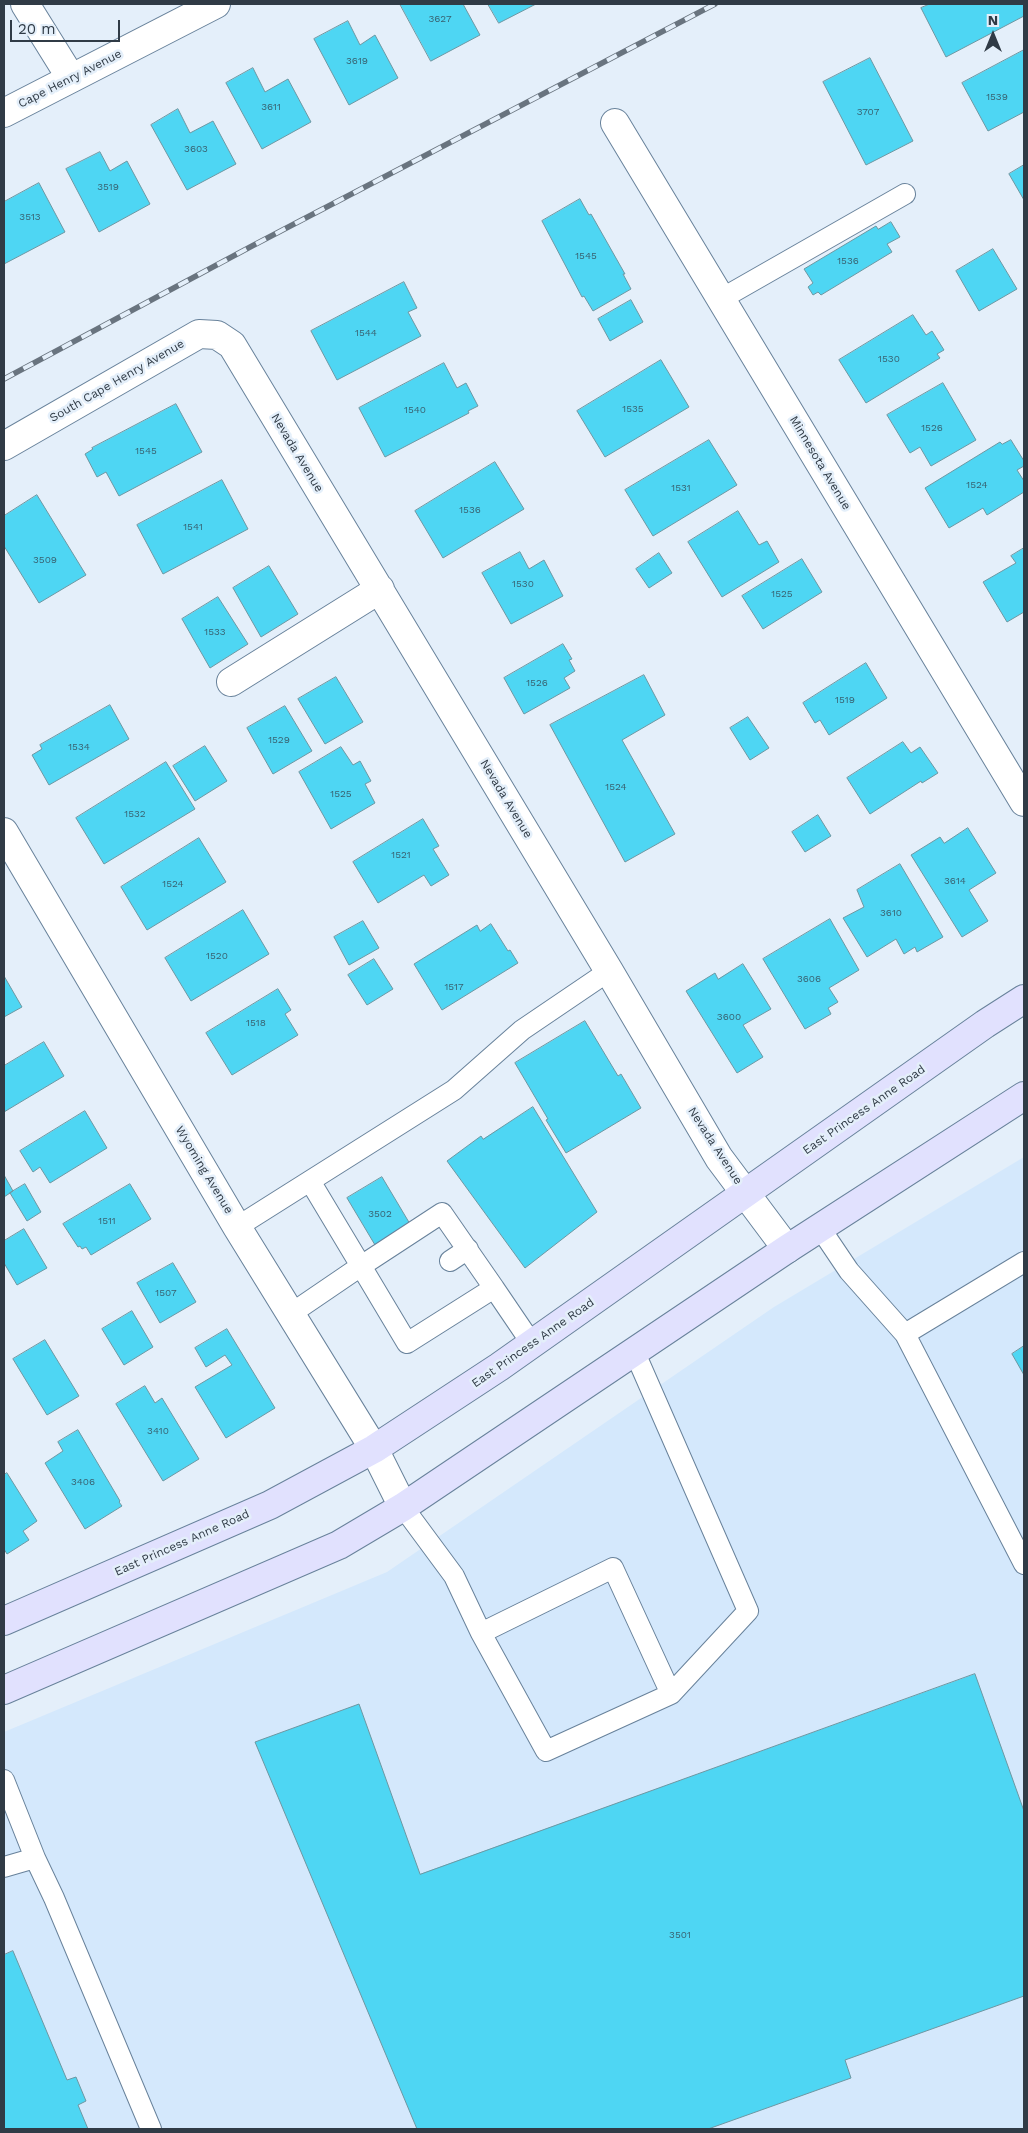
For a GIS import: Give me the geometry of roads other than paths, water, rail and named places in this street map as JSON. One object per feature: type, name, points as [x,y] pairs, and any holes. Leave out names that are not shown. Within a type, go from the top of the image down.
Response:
[{"type":"main road","name":"East Princess Anne Road","points":[[4,1621],[270,1505],[374,1449],[532,1344],[985,1024],[1024,999]]},
{"type":"main road","points":[[4,1690],[339,1545],[403,1507],[635,1353],[787,1249],[1024,1096]]},
{"type":"street","points":[[25,4],[71,78]]},
{"type":"street","name":"Cape Henry Avenue","points":[[4,113],[216,4]]},
{"type":"street","name":"Minnesota Avenue","points":[[615,124],[1024,802]]},
{"type":"street","name":"South Cape Henry Avenue","points":[[4,446],[199,334],[217,335],[232,345]]},
{"type":"street","name":"Nevada Avenue","points":[[232,345],[720,1158],[787,1249]]},
{"type":"street","points":[[230,682],[380,589]]},
{"type":"street","name":"Wyoming Avenue","points":[[4,832],[237,1227],[374,1449],[403,1507]]},
{"type":"lane","points":[[721,299],[905,194]]},
{"type":"lane","points":[[237,1227],[454,1090],[522,1030],[609,971]]},
{"type":"lane","points":[[310,1181],[361,1266],[386,1302],[407,1343],[494,1288]]},
{"type":"lane","points":[[292,1314],[442,1212],[532,1344]]},
{"type":"lane","points":[[820,1228],[849,1271],[905,1334],[1024,1564]]},
{"type":"lane","points":[[450,1261],[468,1249]]},
{"type":"lane","points":[[905,1334],[1024,1262]]},
{"type":"lane","points":[[403,1507],[454,1576],[481,1633],[546,1751],[671,1694],[748,1611],[635,1353]]},
{"type":"lane","points":[[481,1633],[613,1568],[671,1694]]},
{"type":"lane","points":[[4,1780],[35,1858],[151,2129]]},
{"type":"lane","points":[[4,1867],[35,1858]]},
{"type":"railway","points":[[4,379],[252,246],[715,4]]}]
